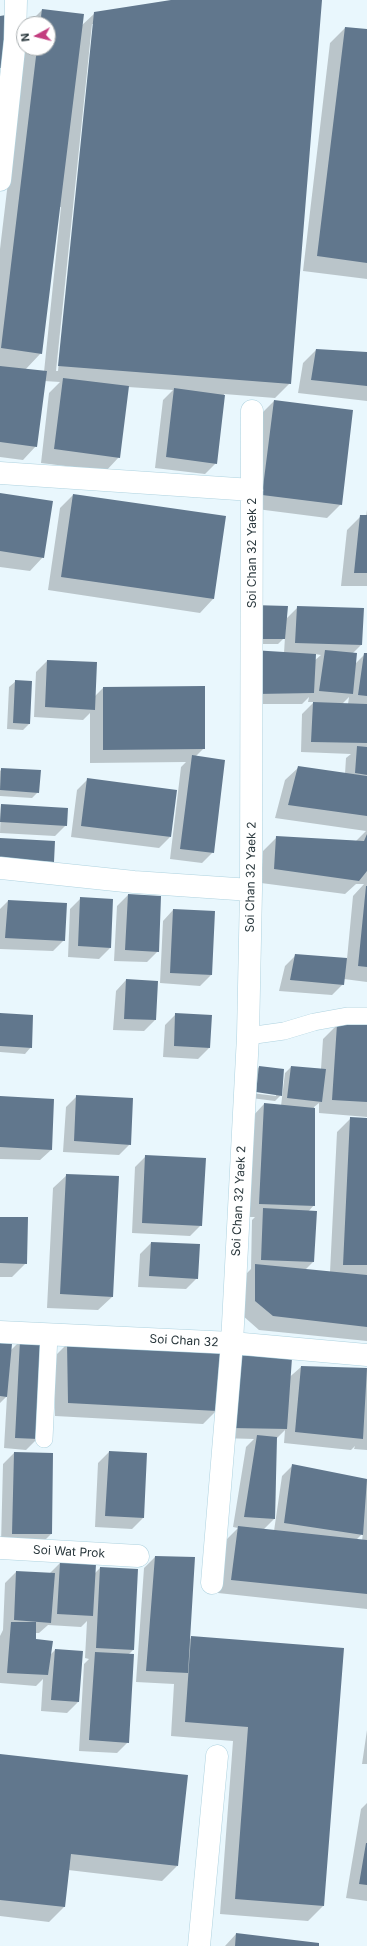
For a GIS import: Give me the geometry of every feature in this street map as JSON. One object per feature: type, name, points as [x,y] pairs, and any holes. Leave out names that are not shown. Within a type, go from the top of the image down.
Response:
[{"type":"street","points":[[0,180],[15,40],[16,0]]},
{"type":"street","name":"Soi Chan 32 Yaek 2","points":[[212,1582],[232,1343],[248,1036],[252,890],[252,411]]},
{"type":"street","points":[[0,473],[252,490]]},
{"type":"street","points":[[0,868],[134,882],[252,890]]},
{"type":"street","name":"Soi Chan 32","points":[[0,1332],[232,1343],[367,1355]]},
{"type":"street","name":"Soi Wat Prok","points":[[0,1548],[138,1556]]},
{"type":"street","points":[[199,1946],[217,1756]]},
{"type":"lane","points":[[248,1036],[284,1031],[314,1022],[347,1016],[367,1016]]},
{"type":"lane","points":[[44,1439],[49,1335]]},
{"type":"building","points":[[171,0],[322,0],[291,384],[58,366],[94,12]]},
{"type":"building","points":[[42,9],[84,14],[42,354],[1,348],[36,56],[56,56],[56,16],[41,16]]},
{"type":"building","points":[[12,14],[1,68],[0,68],[0,16]]},
{"type":"building","points":[[345,27],[367,29],[367,263],[317,256]]},
{"type":"building","points":[[316,349],[367,352],[367,386],[311,380]]},
{"type":"building","points":[[0,366],[47,371],[37,447],[0,442]]},
{"type":"building","points":[[63,378],[129,386],[120,458],[54,449]]},
{"type":"building","points":[[174,388],[225,395],[217,464],[166,457]]},
{"type":"building","points":[[274,400],[353,410],[342,505],[262,495]]},
{"type":"building","points":[[0,493],[53,501],[44,558],[0,551]]},
{"type":"building","points":[[73,494],[226,516],[214,599],[61,577]]},
{"type":"building","points":[[360,515],[367,515],[367,573],[354,573]]},
{"type":"building","points":[[252,605],[288,606],[285,639],[252,639]]},
{"type":"building","points":[[297,606],[364,608],[362,645],[295,643]]},
{"type":"building","points":[[252,650],[316,654],[314,693],[257,694]]},
{"type":"building","points":[[325,650],[357,653],[353,694],[319,691]]},
{"type":"building","points":[[364,653],[367,653],[367,696],[358,695]]},
{"type":"building","points":[[47,660],[97,662],[95,710],[45,707]]},
{"type":"building","points":[[15,680],[32,681],[30,724],[13,723]]},
{"type":"building","points":[[205,686],[205,749],[103,750],[103,687]]},
{"type":"building","points":[[313,702],[367,704],[367,743],[311,742]]},
{"type":"building","points":[[357,746],[367,747],[367,775],[355,773]]},
{"type":"building","points":[[192,755],[225,760],[214,853],[180,849]]},
{"type":"building","points":[[298,766],[367,776],[367,816],[288,805]]},
{"type":"building","points":[[1,768],[41,770],[39,793],[0,790]]},
{"type":"building","points":[[87,778],[177,790],[171,837],[81,826]]},
{"type":"building","points":[[1,804],[68,808],[67,826],[0,822]]},
{"type":"building","points":[[367,834],[367,871],[359,881],[274,869],[276,836],[364,841]]},
{"type":"building","points":[[0,838],[55,841],[54,862],[0,859]]},
{"type":"building","points":[[367,886],[367,967],[358,966]]},
{"type":"building","points":[[128,894],[161,896],[159,952],[125,950]]},
{"type":"building","points":[[80,897],[113,899],[111,948],[78,946]]},
{"type":"building","points":[[8,900],[67,903],[65,941],[5,938]]},
{"type":"building","points":[[173,909],[215,911],[212,975],[170,973]]},
{"type":"building","points":[[295,954],[347,958],[344,985],[290,980]]},
{"type":"building","points":[[126,979],[158,981],[156,1020],[124,1019]]},
{"type":"building","points":[[0,1013],[33,1015],[32,1048],[0,1046]]},
{"type":"building","points":[[175,1013],[212,1015],[210,1048],[174,1046]]},
{"type":"building","points":[[337,1024],[367,1025],[367,1102],[332,1100]]},
{"type":"building","points":[[259,1066],[284,1069],[282,1096],[256,1092]]},
{"type":"building","points":[[291,1066],[326,1069],[322,1102],[287,1098]]},
{"type":"building","points":[[76,1095],[133,1098],[131,1145],[74,1141]]},
{"type":"building","points":[[0,1096],[54,1099],[52,1150],[0,1147]]},
{"type":"building","points":[[264,1103],[315,1108],[315,1206],[259,1204]]},
{"type":"building","points":[[350,1117],[367,1118],[367,1265],[343,1265]]},
{"type":"building","points":[[145,1155],[206,1158],[202,1226],[142,1223]]},
{"type":"building","points":[[66,1174],[119,1176],[113,1297],[60,1294]]},
{"type":"building","points":[[263,1208],[317,1211],[314,1262],[261,1260]]},
{"type":"building","points":[[0,1217],[28,1217],[27,1264],[0,1263]]},
{"type":"building","points":[[151,1242],[200,1244],[198,1279],[149,1276]]},
{"type":"building","points":[[255,1264],[367,1275],[367,1327],[273,1316],[255,1301]]},
{"type":"building","points":[[0,1332],[13,1333],[7,1397],[0,1396]]},
{"type":"building","points":[[20,1340],[43,1341],[38,1439],[15,1438]]},
{"type":"building","points":[[67,1343],[222,1350],[217,1411],[68,1403]]},
{"type":"building","points":[[239,1355],[292,1358],[287,1429],[231,1428]]},
{"type":"building","points":[[301,1366],[367,1368],[363,1439],[295,1432]]},
{"type":"building","points":[[257,1435],[277,1437],[275,1519],[244,1517]]},
{"type":"building","points":[[109,1451],[147,1453],[144,1518],[105,1516]]},
{"type":"building","points":[[14,1452],[53,1453],[52,1534],[12,1534]]},
{"type":"building","points":[[292,1464],[367,1479],[363,1535],[284,1523]]},
{"type":"building","points":[[238,1526],[367,1540],[367,1594],[231,1580]]},
{"type":"building","points":[[155,1556],[195,1557],[188,1673],[146,1671]]},
{"type":"building","points":[[60,1562],[96,1564],[93,1616],[57,1614]]},
{"type":"building","points":[[100,1567],[138,1569],[134,1650],[96,1648]]},
{"type":"building","points":[[16,1571],[55,1573],[51,1623],[14,1620]]},
{"type":"building","points":[[11,1622],[36,1622],[36,1639],[53,1641],[48,1675],[7,1673]]},
{"type":"building","points":[[191,1636],[344,1648],[324,1906],[235,1899],[248,1727],[185,1722]]},
{"type":"building","points":[[55,1649],[83,1651],[79,1702],[51,1700]]},
{"type":"building","points":[[95,1652],[134,1654],[129,1743],[89,1740]]},
{"type":"building","points":[[0,1754],[188,1775],[178,1866],[71,1854],[65,1907],[0,1900]]},
{"type":"building","points":[[367,1843],[367,1885],[359,1884]]},
{"type":"building","points":[[236,1933],[319,1943],[319,1946],[235,1946]]}]
